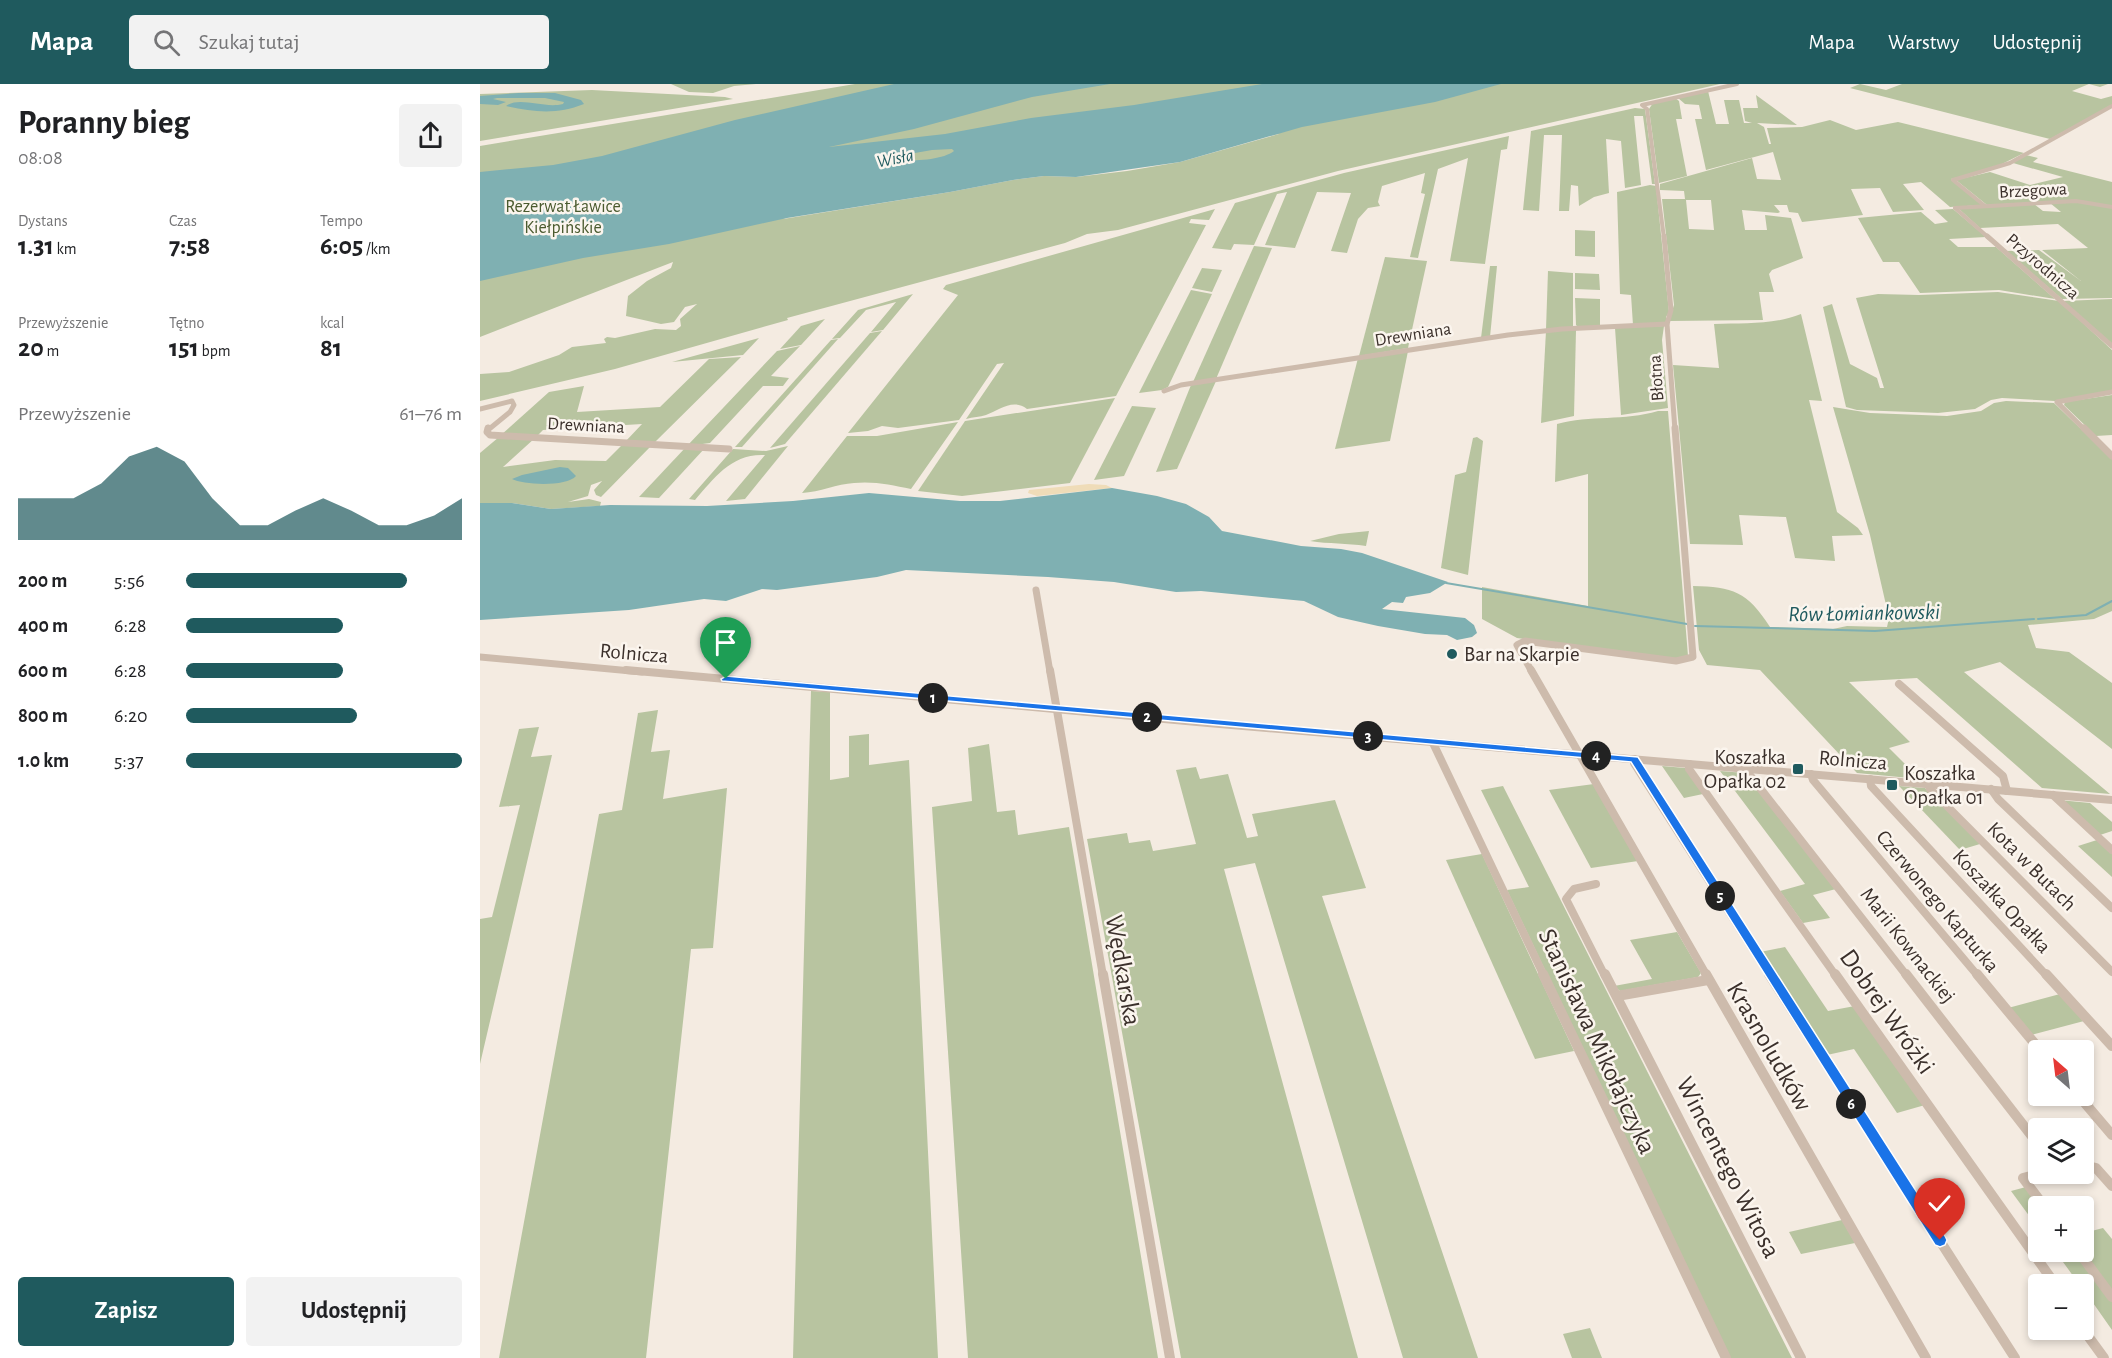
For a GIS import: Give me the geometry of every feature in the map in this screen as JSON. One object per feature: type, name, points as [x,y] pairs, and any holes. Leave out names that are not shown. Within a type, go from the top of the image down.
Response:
[{"type":"street","name":"Błotna","points":[[1694,653],[1667,324],[1671,310],[1667,258],[1647,109],[1642,105],[1737,84]]},
{"type":"street","points":[[1985,206],[1953,180],[2010,163],[2112,106]]},
{"type":"street","name":"Brzegowa","points":[[1954,208],[2076,201],[2112,207]]},
{"type":"street","name":"Przyrodnicza","points":[[1954,208],[2112,346]]},
{"type":"street","name":"Drewniana","points":[[1164,390],[1500,336],[1562,329],[1667,324]]},
{"type":"street","points":[[2112,392],[2057,402],[2112,456]]},
{"type":"street","name":"Drewniana","points":[[480,409],[513,403],[510,412],[488,428],[487,434],[729,449]]},
{"type":"street","name":"Wędkarska","points":[[1036,590],[1170,1358]]},
{"type":"street","name":"Krasnoludków","points":[[1694,653],[1689,660],[1676,661],[1525,641],[1517,645],[1707,980],[1926,1358]]},
{"type":"street","name":"Rolnicza","points":[[480,657],[2112,800]]},
{"type":"street","points":[[1899,684],[2002,776],[2007,791]]},
{"type":"street","name":"Stanisława Mikołajczyka","points":[[1433,742],[1726,1358]]},
{"type":"street","points":[[1634,759],[2015,1358]]},
{"type":"street","name":"Dobrej Wróżki","points":[[1689,764],[1689,769],[2048,1274]]},
{"type":"street","name":"Marii Kownackiej","points":[[1748,769],[1749,774],[2028,1131]]},
{"type":"street","name":"Czerwonego Kapturka","points":[[1811,774],[1827,797],[2032,1040]]},
{"type":"street","name":"Koszałka Opałka","points":[[1870,779],[1870,784],[1879,794],[2112,1046]]},
{"type":"street","name":"Kota w Butach","points":[[1928,784],[1930,789],[2112,972]]},
{"type":"street","points":[[1991,789],[1998,800],[2112,908]]},
{"type":"street","points":[[2053,795],[2112,850]]},
{"type":"street","name":"Wincentego Witosa","points":[[1596,884],[1573,888],[1566,899],[1801,1358]]},
{"type":"street","points":[[1617,996],[1707,980]]},
{"type":"street","points":[[2087,1106],[2112,1135]]},
{"type":"street","points":[[2094,1168],[2097,1168],[2112,1186]]},
{"type":"street","points":[[2028,1177],[2023,1178],[2036,1196]]},
{"type":"street","points":[[2086,1262],[2112,1297]]},
{"type":"street","points":[[2091,1340],[2104,1358]]},
{"type":"green space","points":[[671,84],[756,84],[734,86],[713,93],[689,92]]},
{"type":"green space","points":[[855,84],[1720,84],[1338,171],[1118,230],[1087,234],[1065,243],[787,318],[788,320],[615,369],[480,401],[480,374],[509,372],[559,355],[572,347],[606,343],[604,339],[607,337],[615,338],[655,329],[676,330],[681,326],[680,319],[697,304],[685,307],[674,322],[661,324],[626,316],[628,296],[647,281],[671,268],[673,262],[480,337],[480,146]],"holes":[[[1279,134],[1180,162],[1076,177],[1044,176],[1013,180],[783,219],[830,200]]]},
{"type":"green space","points":[[1860,84],[1886,90],[1902,84],[2089,84],[2072,91],[2101,99],[2112,96],[2112,105],[2050,139],[1850,88]]},
{"type":"green space","points":[[2089,84],[2108,84],[2100,87]]},
{"type":"green space","points":[[592,90],[733,99],[480,141],[480,94]]},
{"type":"green space","points":[[1708,91],[1716,124],[1729,124],[1724,100],[1739,100],[1744,123],[1752,123],[1745,121],[1743,108],[1758,108],[1756,95],[1797,125],[1757,123],[1764,127],[1769,144],[1771,144],[1767,128],[1802,127],[1830,120],[1856,130],[1898,122],[2024,153],[1994,168],[1951,179],[1983,205],[1950,207],[1921,182],[1903,184],[1924,210],[1893,212],[1880,188],[1851,189],[1863,215],[1802,222],[1798,213],[1789,212],[1787,205],[1774,205],[1780,212],[1778,213],[1742,210],[1745,230],[1767,230],[1765,215],[1791,218],[1803,258],[1772,270],[1769,274],[1774,292],[1759,292],[1763,320],[1669,321],[1674,305],[1662,199],[1685,199],[1684,191],[1660,190],[1660,184],[1752,158],[1757,179],[1781,180],[1773,152],[1706,170],[1695,119],[1702,119],[1699,105],[1685,104],[1678,98]],"holes":[[[1686,200],[1711,200],[1714,230],[1689,229]]]},
{"type":"green space","points":[[1675,98],[1679,101],[1682,119],[1676,119],[1687,176],[1659,183],[1649,109],[1653,103]]},
{"type":"green space","points":[[1635,108],[1645,109],[1655,184],[1652,184],[1643,116],[1634,116],[1641,185],[1625,188],[1621,141],[1606,139],[1609,193],[1594,197],[1579,206],[1578,186],[1571,185],[1569,211],[1559,211],[1562,135],[1544,135],[1539,211],[1523,210],[1531,131]]},
{"type":"green space","points":[[1509,136],[1507,149],[1501,150],[1485,264],[1450,261],[1468,158],[1438,169],[1418,258],[1410,257],[1425,194],[1421,193],[1425,173],[1382,186],[1378,202],[1380,206],[1368,208],[1358,219],[1347,253],[1331,251],[1351,193],[1317,192],[1295,248],[1265,245],[1287,192],[1277,194],[1254,245],[1234,244],[1231,250],[1212,248],[1235,203],[1344,173]]},
{"type":"green space","points":[[2026,155],[2038,158],[2033,162],[2112,182],[2112,207],[2075,200],[1987,205],[1956,180],[1990,172],[2030,185],[2063,177],[2013,163]]},
{"type":"green space","points":[[1650,185],[1656,186],[1669,312],[1666,317],[1667,323],[1633,325],[1631,295],[1620,294],[1617,192]]},
{"type":"green space","points":[[2077,202],[2112,208],[2112,298],[2062,299],[2006,251],[2039,250],[2081,281],[2042,250],[2088,248],[2058,224],[1980,228],[1958,208],[2034,204],[2043,211],[2061,212],[2050,203]]},
{"type":"green space","points":[[1215,209],[1209,220],[1191,219],[1189,223],[1206,225],[1116,396],[1027,409],[1011,405],[986,415],[966,419],[1004,363],[997,364],[959,420],[898,428],[882,426],[868,431],[848,433],[958,295],[943,289],[946,285]]},
{"type":"green space","points":[[1953,209],[1986,237],[1949,239],[1958,247],[1996,247],[2055,299],[1999,290],[1920,293],[1899,262],[1883,262],[1858,218],[1921,212],[1935,224],[1948,222],[1935,210]]},
{"type":"green space","points":[[1575,230],[1595,231],[1595,257],[1575,256]]},
{"type":"green space","points":[[1254,246],[1272,248],[1216,379],[1193,382]]},
{"type":"green space","points":[[1385,257],[1427,261],[1408,348],[1359,356]]},
{"type":"green space","points":[[1490,266],[1497,266],[1490,337],[1481,338]]},
{"type":"green space","points":[[1202,268],[1222,270],[1212,292],[1192,288]]},
{"type":"green space","points":[[1548,271],[1573,273],[1573,327],[1546,329]]},
{"type":"green space","points":[[1575,273],[1599,274],[1600,290],[1575,289]]},
{"type":"green space","points":[[1191,290],[1212,294],[1168,387],[1139,393]]},
{"type":"green space","points":[[1998,292],[2059,301],[2112,350],[2112,391],[2055,401],[2002,398],[1991,400],[1975,409],[1938,413],[1857,410],[1846,407],[1823,307],[1832,304],[1850,364],[1877,378],[1880,388],[1884,388],[1856,298],[1878,294]]},
{"type":"green space","points":[[913,294],[883,330],[871,332],[896,302],[866,310],[840,338],[832,339],[858,310]]},
{"type":"green space","points":[[1575,298],[1600,299],[1600,326],[1578,327],[1576,325]]},
{"type":"green space","points":[[2112,299],[2112,345],[2063,301]]},
{"type":"green space","points":[[1801,314],[1822,401],[1809,400],[1837,512],[1858,528],[1863,535],[1832,536],[1835,561],[1795,558],[1786,517],[1739,515],[1743,545],[1690,544],[1673,365],[1719,368],[1714,324],[1769,322]]},
{"type":"green space","points":[[825,319],[801,345],[780,349],[801,326]]},
{"type":"green space","points":[[1664,326],[1662,340],[1668,408],[1621,415],[1615,328]]},
{"type":"green space","points":[[1576,330],[1574,416],[1541,423],[1546,331]]},
{"type":"green space","points":[[882,331],[785,444],[770,448],[870,333]]},
{"type":"green space","points":[[759,338],[743,355],[672,362]]},
{"type":"green space","points":[[838,339],[742,447],[735,447],[831,340]]},
{"type":"green space","points":[[800,346],[771,376],[789,378],[783,386],[763,386],[710,443],[687,446],[777,351]]},
{"type":"green space","points":[[1408,351],[1390,441],[1335,449],[1358,358]]},
{"type":"green space","points":[[741,357],[654,443],[625,442],[642,424],[543,430],[536,437],[501,435],[549,392],[584,386],[577,412],[660,407],[709,359]]},
{"type":"green space","points":[[1216,381],[1177,469],[1156,472],[1191,385]]},
{"type":"green space","points":[[2112,395],[2112,435],[2096,436],[2064,405],[2065,402]]},
{"type":"green space","points":[[1115,398],[1070,483],[962,496],[918,491],[965,421]]},
{"type":"green space","points":[[2006,401],[2054,403],[2112,459],[2112,611],[2094,619],[2028,625],[2036,648],[2069,652],[2112,683],[2112,749],[2000,662],[1964,672],[2110,794],[2042,788],[1917,678],[1849,682],[1910,742],[1889,748],[1920,779],[1857,773],[1760,670],[1707,665],[1699,650],[1693,586],[1719,588],[1738,593],[1754,606],[1770,627],[1833,629],[1847,626],[1887,627],[1889,618],[1870,535],[1833,407],[1870,413],[1947,416],[1981,411],[1994,403]]},
{"type":"green space","points":[[1132,406],[1156,408],[1124,476],[1094,480]]},
{"type":"green space","points":[[1668,411],[1688,656],[1678,659],[1657,658],[1517,638],[1482,619],[1482,587],[1588,606],[1588,474],[1555,482],[1557,424]]},
{"type":"green space","points":[[958,422],[911,489],[861,483],[802,493],[847,436],[877,436]]},
{"type":"green space","points":[[499,437],[535,438],[503,467],[555,460],[606,461],[624,443],[652,445],[601,497],[596,495],[594,490],[602,481],[591,485],[588,496],[568,502],[589,499],[601,502],[600,506],[551,509],[512,503],[480,503],[480,453]]},
{"type":"green space","points":[[1477,437],[1483,441],[1468,575],[1441,568],[1455,475],[1466,472],[1473,438]]},
{"type":"green space","points":[[788,446],[745,499],[726,501],[765,455],[753,455],[733,463],[717,476],[695,500],[689,499],[733,449],[766,451]]},
{"type":"green space","points":[[686,447],[704,449],[659,498],[639,497]]},
{"type":"green space","points":[[1369,531],[1366,546],[1310,541],[1339,534]]},
{"type":"green space","points":[[811,691],[830,692],[830,780],[849,777],[849,736],[869,734],[869,765],[909,760],[938,1358],[793,1358]]},
{"type":"green space","points":[[658,710],[651,752],[670,750],[663,799],[727,788],[713,948],[691,949],[646,1358],[499,1358],[599,814],[622,810],[638,713]]},
{"type":"green space","points":[[539,727],[531,757],[552,755],[480,1064],[480,919],[492,917],[520,805],[499,807],[519,729]]},
{"type":"green space","points":[[989,744],[997,812],[1015,810],[1018,835],[1069,827],[1158,1358],[968,1358],[932,807],[972,801],[968,748]]},
{"type":"green space","points":[[1662,766],[1685,768],[1703,794],[1684,798]]},
{"type":"green space","points":[[1196,767],[1200,779],[1228,774],[1247,838],[1258,836],[1252,814],[1335,800],[1366,888],[1322,896],[1478,1358],[1403,1358],[1255,863],[1224,869],[1358,1358],[1181,1358],[1087,839],[1127,833],[1129,843],[1150,840],[1153,851],[1196,844],[1176,770]]},
{"type":"green space","points":[[1720,771],[1745,773],[1836,889],[1813,895],[1830,918],[1803,923],[1780,891],[1805,884]]},
{"type":"green space","points":[[1594,784],[1638,861],[1591,868],[1549,790]]},
{"type":"green space","points":[[1503,786],[1792,1358],[1729,1358],[1507,890],[1529,887],[1481,790]]},
{"type":"green space","points":[[1899,786],[1925,788],[1980,844],[1960,850]]},
{"type":"green space","points":[[2059,800],[2090,803],[2112,822],[2112,831],[2100,835]]},
{"type":"green space","points":[[2097,840],[2112,853],[2112,877],[2078,846]]},
{"type":"green space","points":[[1482,854],[1574,1051],[1535,1059],[1446,860]]},
{"type":"green space","points":[[1677,932],[1701,973],[1698,977],[1620,991],[1614,986],[1652,979],[1630,940]]},
{"type":"green space","points":[[1785,947],[1828,1011],[1855,1006],[1925,1105],[1897,1113],[1854,1049],[1827,1055],[1760,952]]},
{"type":"green space","points":[[2060,994],[2084,1021],[2031,1035],[2008,1008]]},
{"type":"green space","points":[[2026,1187],[2032,1196],[2028,1196],[2028,1214],[2011,1191]]},
{"type":"green space","points":[[1842,1220],[1855,1243],[1801,1254],[1789,1232]]},
{"type":"green space","points":[[2103,1228],[2112,1239],[2112,1293],[2091,1262],[2094,1262],[2094,1230]]},
{"type":"green space","points":[[2063,1262],[2082,1262],[2091,1274],[2072,1274]]},
{"type":"green space","points":[[2094,1278],[2112,1302],[2112,1330],[2094,1304]]},
{"type":"green space","points":[[1590,1328],[1602,1358],[1572,1358],[1563,1334]]},
{"type":"sand","points":[[1089,484],[1106,485],[1112,488],[1037,496],[1028,493],[1029,490]]},
{"type":"water","name":"Rezerwat Ławice Kiełpińskie","points":[[894,84],[1110,84],[1032,97],[914,129],[829,147],[945,134],[1031,118],[1134,105],[1262,84],[1501,84],[1435,102],[1302,127],[1180,162],[1076,177],[1044,176],[1013,180],[787,218],[669,244],[583,258],[480,281],[480,172],[553,165],[602,156],[735,120]],"holes":[[[952,149],[954,151],[938,158],[904,161],[875,160],[932,150]]]},
{"type":"water","points":[[555,93],[581,100],[584,104],[564,110],[545,111],[506,106],[518,102],[556,105],[564,102],[545,98],[497,98],[493,99],[506,102],[498,105],[480,104],[480,96]]},
{"type":"water","points":[[560,467],[568,468],[576,476],[564,482],[545,484],[525,483],[512,479],[522,475]]},
{"type":"water","points":[[1112,488],[1186,504],[1209,517],[1222,531],[1301,546],[1362,553],[1448,582],[1430,593],[1406,597],[1403,603],[1392,602],[1382,609],[1465,618],[1474,625],[1477,633],[1472,637],[1457,640],[1447,635],[1425,634],[1378,626],[1338,617],[1304,601],[1201,591],[1176,592],[1114,582],[906,570],[877,577],[777,590],[762,589],[726,601],[704,599],[629,610],[480,620],[480,503],[512,503],[551,509],[610,505],[707,506],[793,501],[869,493],[960,501],[1000,501]]},
{"type":"waterway","name":"Rów Łomiankowski","points":[[1446,583],[1687,624]]},
{"type":"waterway","name":"Rów Łomiankowski","points":[[2038,619],[2086,615],[2112,601]]},
{"type":"waterway","name":"Rów Łomiankowski","points":[[1695,626],[1875,631],[2034,619]]},
{"type":"place","name":"Bar na Skarpie","points":[[1452,654]]},
{"type":"place","name":"Koszałka Opałka 02","points":[[1798,769]]},
{"type":"place","name":"Koszałka Opałka 01","points":[[1892,785]]},
{"type":"route","points":[[726,679],[1634,759],[1634,763],[1940,1240]]},
{"type":"water label","name":"Wisła","points":[[895,158]]}]
